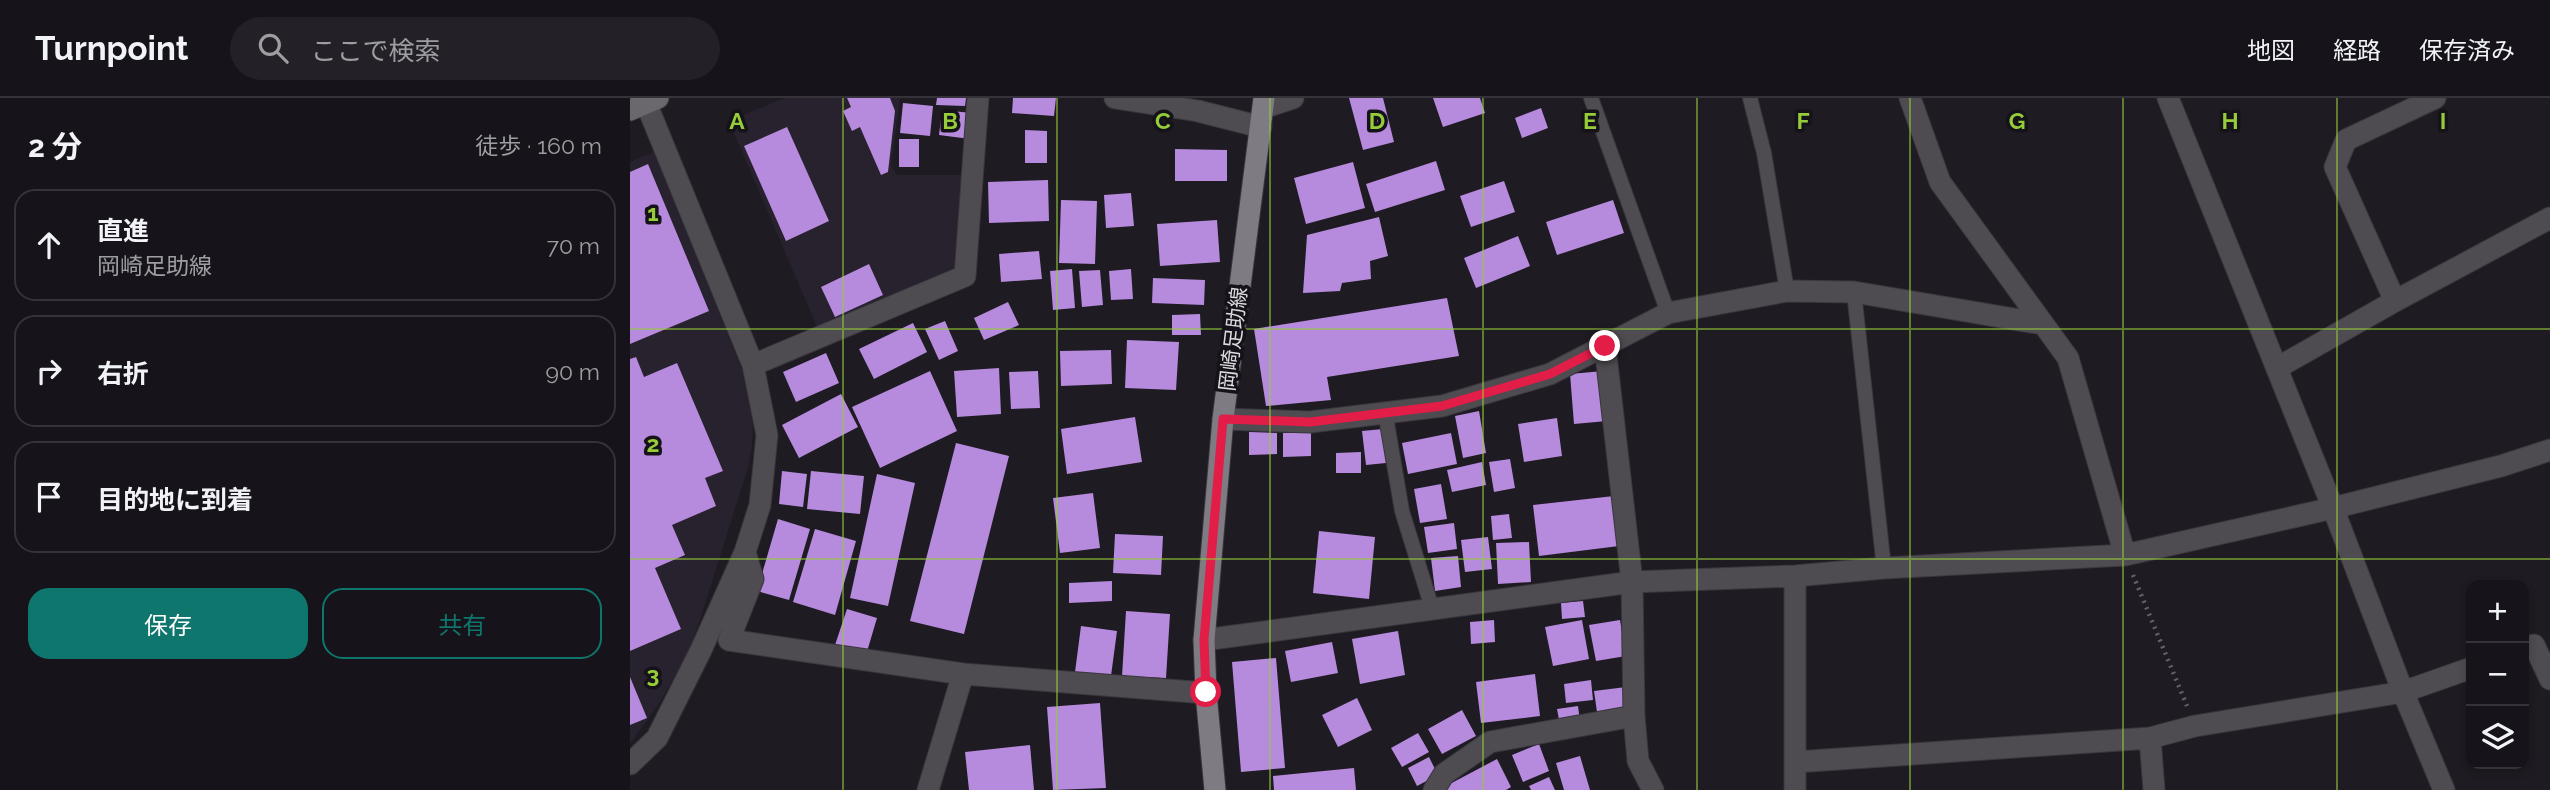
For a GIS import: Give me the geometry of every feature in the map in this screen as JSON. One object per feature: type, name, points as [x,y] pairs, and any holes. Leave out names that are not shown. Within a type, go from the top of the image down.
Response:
[{"type":"main road","name":"岡崎足助線","points":[[1215,790],[1204,640],[1223,419],[1263,111]]},
{"type":"street","points":[[752,365],[965,276],[978,98]]},
{"type":"street","points":[[1115,98],[1198,111],[1263,111],[1293,98]]},
{"type":"street","points":[[1910,98],[1940,182],[2068,358],[2125,555]]},
{"type":"street","points":[[2168,98],[2444,790]]},
{"type":"street","points":[[2395,301],[2335,167],[2346,140],[2435,98]]},
{"type":"street","points":[[630,764],[657,738],[701,650],[745,552],[760,505],[767,435],[752,365],[644,102]]},
{"type":"street","points":[[2277,368],[2550,218]]},
{"type":"street","points":[[1223,419],[1310,422],[1442,406],[1550,374],[1668,313],[1787,291],[1854,292],[2043,324]]},
{"type":"street","points":[[1605,346],[1632,582],[1634,716],[1638,761],[1653,790]]},
{"type":"street","points":[[1204,640],[1632,582],[1795,576],[1885,568],[2125,555],[2333,508],[2501,466],[2550,450]]},
{"type":"street","points":[[745,552],[753,579],[729,640],[963,674],[1206,692]]},
{"type":"street","points":[[1795,576],[1795,790]]},
{"type":"street","points":[[2536,645],[2550,679]]},
{"type":"street","points":[[1795,762],[2150,738],[2195,726],[2403,692],[2466,670]]},
{"type":"street","points":[[928,790],[963,674]]},
{"type":"street","points":[[1434,790],[1444,774],[1490,741],[1634,716]]},
{"type":"street","points":[[2150,738],[2154,790]]},
{"type":"lane","points":[[1591,98],[1668,313]]},
{"type":"lane","points":[[1750,98],[1765,153],[1787,291]]},
{"type":"lane","points":[[1854,292],[1885,568]]},
{"type":"lane","points":[[1385,411],[1402,511],[1432,608]]},
{"type":"path","points":[[2125,555],[2195,726]]},
{"type":"shaded area","points":[[784,98],[900,98],[891,165],[897,175],[962,175],[956,268],[951,274],[817,327],[729,121]]},
{"type":"shaded area","points":[[654,152],[743,372],[753,423],[748,468],[692,645],[662,699],[630,744],[630,162]]},
{"type":"building","points":[[847,98],[890,98],[895,111],[888,172],[881,175],[860,127],[852,131],[843,111],[851,107]]},
{"type":"building","points":[[937,98],[966,98],[965,106],[936,105]]},
{"type":"building","points":[[1013,98],[1056,98],[1054,116],[1012,113]]},
{"type":"building","points":[[1349,98],[1383,98],[1394,142],[1363,150]]},
{"type":"building","points":[[1433,98],[1480,98],[1485,113],[1443,127]]},
{"type":"building","points":[[903,103],[933,106],[930,136],[900,133]]},
{"type":"building","points":[[1541,108],[1548,128],[1522,138],[1515,118]]},
{"type":"building","points":[[942,110],[972,113],[970,139],[939,135]]},
{"type":"building","points":[[787,127],[829,221],[786,241],[744,146]]},
{"type":"building","points":[[1025,130],[1047,131],[1047,163],[1025,163]]},
{"type":"building","points":[[899,139],[919,139],[919,167],[899,167]]},
{"type":"building","points":[[1175,149],[1227,150],[1227,181],[1175,181]]},
{"type":"building","points":[[1436,161],[1445,190],[1375,212],[1366,184]]},
{"type":"building","points":[[1353,162],[1365,208],[1306,224],[1294,178]]},
{"type":"building","points":[[648,164],[709,311],[630,344],[630,172]]},
{"type":"building","points":[[1048,180],[1049,221],[989,223],[988,182]]},
{"type":"building","points":[[1504,181],[1515,212],[1471,227],[1460,196]]},
{"type":"building","points":[[1131,193],[1134,226],[1106,228],[1104,195]]},
{"type":"building","points":[[1061,200],[1097,201],[1095,264],[1059,263]]},
{"type":"building","points":[[1613,200],[1624,233],[1557,255],[1546,222]]},
{"type":"building","points":[[1379,217],[1388,256],[1370,261],[1371,279],[1342,283],[1340,291],[1303,293],[1307,235]]},
{"type":"building","points":[[1217,220],[1220,262],[1160,266],[1157,224]]},
{"type":"building","points":[[1518,236],[1530,266],[1476,288],[1464,258]]},
{"type":"building","points":[[1039,251],[1042,279],[1001,282],[999,254]]},
{"type":"building","points":[[869,264],[883,295],[835,317],[821,287]]},
{"type":"building","points":[[1072,269],[1075,308],[1053,310],[1050,271]]},
{"type":"building","points":[[1131,269],[1133,299],[1111,300],[1109,271]]},
{"type":"building","points":[[1100,270],[1103,305],[1082,307],[1079,271]]},
{"type":"building","points":[[1153,278],[1205,280],[1204,305],[1152,303]]},
{"type":"building","points":[[1447,298],[1459,356],[1327,377],[1331,400],[1266,406],[1254,329]]},
{"type":"building","points":[[1008,302],[1019,325],[984,340],[974,318]]},
{"type":"building","points":[[1200,314],[1201,335],[1172,335],[1172,315]]},
{"type":"building","points":[[945,321],[958,351],[939,360],[925,329]]},
{"type":"building","points":[[913,323],[927,352],[874,379],[859,349]]},
{"type":"building","points":[[1127,340],[1179,342],[1176,390],[1125,388]]},
{"type":"building","points":[[1111,350],[1112,384],[1061,386],[1060,351]]},
{"type":"building","points":[[826,353],[839,383],[796,402],[783,372]]},
{"type":"building","points":[[636,357],[644,377],[677,363],[723,471],[705,478],[716,506],[672,525],[685,555],[655,568],[681,629],[630,651],[630,359]]},
{"type":"building","points":[[999,368],[1001,414],[957,417],[954,371]]},
{"type":"building","points":[[930,371],[957,431],[880,468],[852,407]]},
{"type":"building","points":[[1038,371],[1040,408],[1011,409],[1009,372]]},
{"type":"building","points":[[1603,371],[1607,421],[1574,424],[1570,374]]},
{"type":"building","points":[[841,394],[858,427],[799,458],[782,425]]},
{"type":"building","points":[[1479,411],[1486,453],[1463,458],[1455,416]]},
{"type":"building","points":[[1135,417],[1142,462],[1067,474],[1061,429]]},
{"type":"building","points":[[1557,418],[1562,456],[1524,462],[1518,424]]},
{"type":"building","points":[[1383,429],[1386,463],[1366,465],[1362,431]]},
{"type":"building","points":[[1249,432],[1277,433],[1277,454],[1249,455]]},
{"type":"building","points":[[1311,432],[1311,456],[1283,457],[1283,433]]},
{"type":"building","points":[[1451,433],[1457,464],[1408,474],[1402,443]]},
{"type":"building","points":[[956,443],[1009,456],[964,634],[910,621]]},
{"type":"building","points":[[1361,452],[1361,473],[1336,473],[1336,453]]},
{"type":"building","points":[[1510,459],[1515,488],[1494,492],[1489,462]]},
{"type":"building","points":[[1482,462],[1486,485],[1452,492],[1447,470]]},
{"type":"building","points":[[782,471],[807,474],[803,507],[779,504]]},
{"type":"building","points":[[811,471],[864,476],[860,514],[807,509]]},
{"type":"building","points":[[877,474],[915,483],[888,606],[850,598]]},
{"type":"building","points":[[1441,484],[1447,519],[1420,523],[1414,489]]},
{"type":"building","points":[[1093,493],[1100,548],[1060,553],[1053,498]]},
{"type":"building","points":[[1614,496],[1619,546],[1539,556],[1533,505]]},
{"type":"building","points":[[1509,514],[1512,538],[1493,540],[1491,516]]},
{"type":"building","points":[[778,519],[810,529],[789,600],[757,591]]},
{"type":"building","points":[[1454,523],[1457,549],[1428,553],[1424,527]]},
{"type":"building","points":[[815,529],[856,541],[835,615],[793,602]]},
{"type":"building","points":[[1319,531],[1375,537],[1369,599],[1313,593]]},
{"type":"building","points":[[1115,534],[1163,536],[1161,575],[1113,573]]},
{"type":"building","points":[[1488,537],[1492,569],[1465,572],[1461,540]]},
{"type":"building","points":[[1529,542],[1531,582],[1498,584],[1496,543]]},
{"type":"building","points":[[1458,556],[1461,587],[1435,591],[1431,558]]},
{"type":"building","points":[[1112,581],[1112,601],[1069,603],[1069,583]]},
{"type":"building","points":[[1583,601],[1585,617],[1562,619],[1561,603]]},
{"type":"building","points":[[847,609],[877,618],[866,655],[835,645]]},
{"type":"building","points":[[1126,611],[1170,614],[1166,678],[1122,676]]},
{"type":"building","points":[[1494,620],[1495,642],[1471,644],[1470,622]]},
{"type":"building","points":[[1582,620],[1589,659],[1553,666],[1545,627]]},
{"type":"building","points":[[1620,620],[1626,656],[1596,661],[1589,625]]},
{"type":"building","points":[[1081,626],[1117,631],[1111,676],[1075,672]]},
{"type":"building","points":[[1398,631],[1405,675],[1360,684],[1352,639]]},
{"type":"building","points":[[1332,642],[1338,673],[1291,682],[1285,651]]},
{"type":"building","points":[[1276,658],[1285,768],[1241,772],[1232,662]]},
{"type":"building","points":[[1535,674],[1540,716],[1481,723],[1476,682]]},
{"type":"building","points":[[630,677],[647,718],[630,725]]},
{"type":"building","points":[[1591,680],[1593,700],[1566,703],[1564,684]]},
{"type":"building","points":[[1626,687],[1629,709],[1597,712],[1594,691]]},
{"type":"building","points":[[1357,698],[1372,730],[1338,747],[1322,715]]},
{"type":"building","points":[[1100,703],[1106,788],[1053,790],[1047,707]]},
{"type":"building","points":[[1578,706],[1580,721],[1560,725],[1557,709]]},
{"type":"building","points":[[1462,710],[1476,736],[1442,754],[1428,729]]},
{"type":"building","points":[[1418,733],[1429,752],[1402,767],[1391,748]]},
{"type":"building","points":[[1539,744],[1549,771],[1523,782],[1512,755]]},
{"type":"building","points":[[1030,745],[1034,790],[969,790],[965,752]]},
{"type":"building","points":[[1580,756],[1590,790],[1564,790],[1556,763]]},
{"type":"building","points":[[1429,757],[1438,775],[1417,786],[1408,768]]},
{"type":"building","points":[[1497,759],[1511,787],[1506,790],[1447,790],[1446,786]]},
{"type":"building","points":[[1354,768],[1356,790],[1274,790],[1273,776]]},
{"type":"building","points":[[1549,777],[1555,790],[1531,790],[1529,786]]},
{"type":"route","points":[[1206,692],[1204,640],[1223,419],[1310,422],[1442,406],[1550,374],[1605,346]]}]
